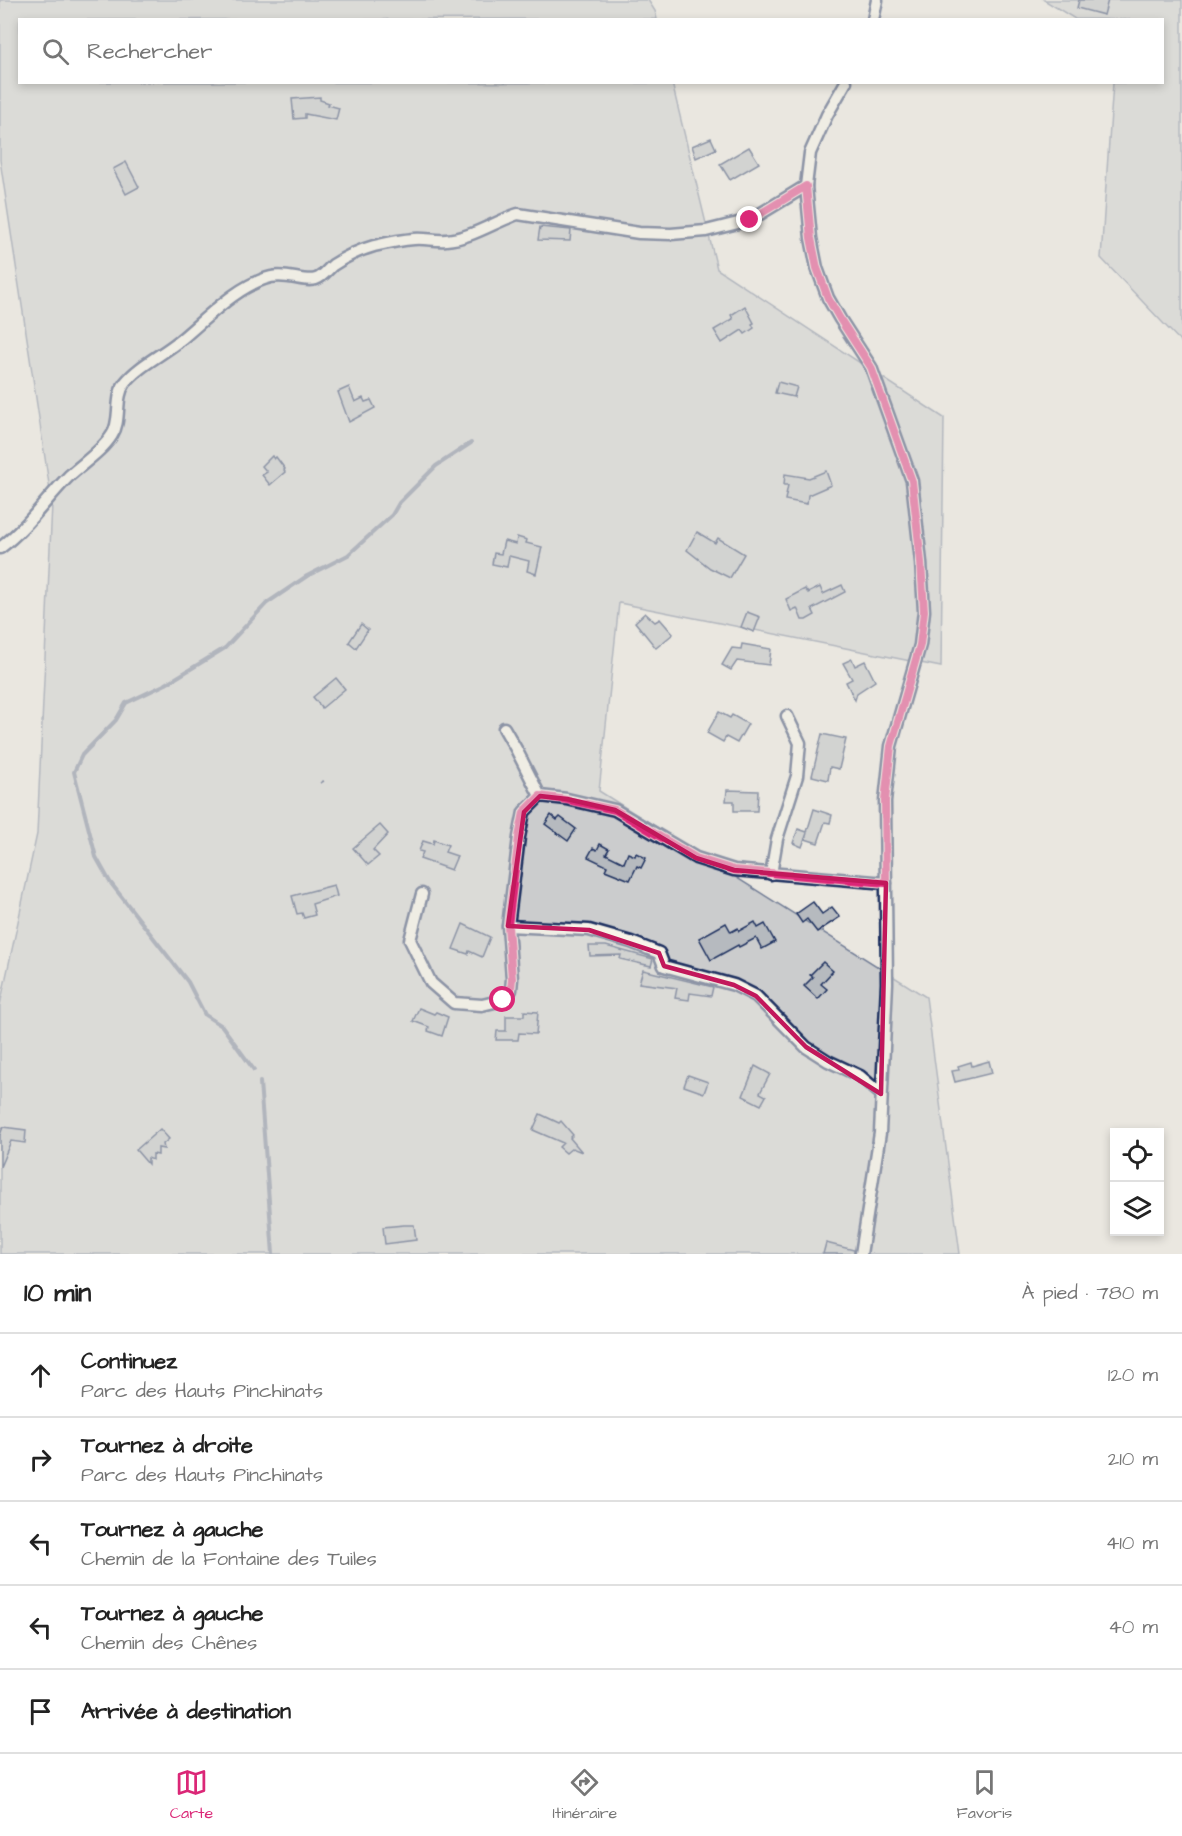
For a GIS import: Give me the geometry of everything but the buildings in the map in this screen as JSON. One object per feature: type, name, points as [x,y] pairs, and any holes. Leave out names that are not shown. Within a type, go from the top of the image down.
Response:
[{"type":"street","points":[[873,18],[877,0]]},
{"type":"street","points":[[845,84],[810,153],[806,186],[811,238],[817,268],[828,298],[871,367],[912,481],[924,611],[920,645],[891,746],[885,801],[887,983],[879,1132],[861,1254]]},
{"type":"street","points":[[0,548],[36,514],[68,478],[109,440],[116,426],[120,394],[125,384],[218,307],[251,285],[270,277],[286,275],[310,280],[318,278],[332,266],[351,255],[374,246],[414,239],[446,240],[467,236],[518,214],[639,233],[671,234],[706,231],[750,220],[806,186]]},
{"type":"street","points":[[771,874],[777,839],[798,776],[800,743],[787,716]]},
{"type":"street","points":[[504,728],[540,796]]},
{"type":"street","points":[[540,796],[615,810],[696,858],[734,870],[886,883]]},
{"type":"street","points":[[422,894],[410,940],[431,983],[453,1003],[482,1005],[503,1000],[511,990],[508,926],[519,837],[524,812],[540,796]]},
{"type":"street","points":[[508,926],[589,930],[659,953],[664,966],[734,985],[756,996],[806,1047],[828,1061],[860,1076],[881,1094]]},
{"type":"path","points":[[320,783],[327,779]]},
{"type":"highlighted area","points":[[540,796],[567,799],[615,810],[696,858],[734,870],[886,883],[881,1094],[806,1047],[756,996],[734,985],[664,966],[659,953],[589,930],[508,926],[524,812]]},
{"type":"shaded area","points":[[0,0],[648,0],[657,18],[18,18],[18,84],[672,84],[717,269],[944,418],[941,667],[619,603],[599,791],[926,997],[960,1254],[0,1254],[0,1005],[37,834],[52,504],[0,160]]},
{"type":"shaded area","points":[[1044,0],[1182,0],[1182,343],[1101,258],[1113,84],[1164,84],[1164,18],[1073,18]]},
{"type":"waterway","points":[[254,1070],[222,1026],[205,1015],[188,982],[110,882],[96,857],[74,772],[82,755],[116,720],[126,703],[166,684],[225,648],[267,603],[307,576],[348,555],[392,515],[399,503],[436,466],[471,443]]},
{"type":"waterway","points":[[260,1082],[273,1254]]},
{"type":"route","points":[[503,1000],[511,990],[508,926],[519,837],[524,812],[540,796],[615,810],[696,858],[734,870],[886,883],[885,801],[891,746],[920,645],[924,611],[912,481],[871,367],[828,298],[817,268],[811,238],[806,186],[750,220]]}]
